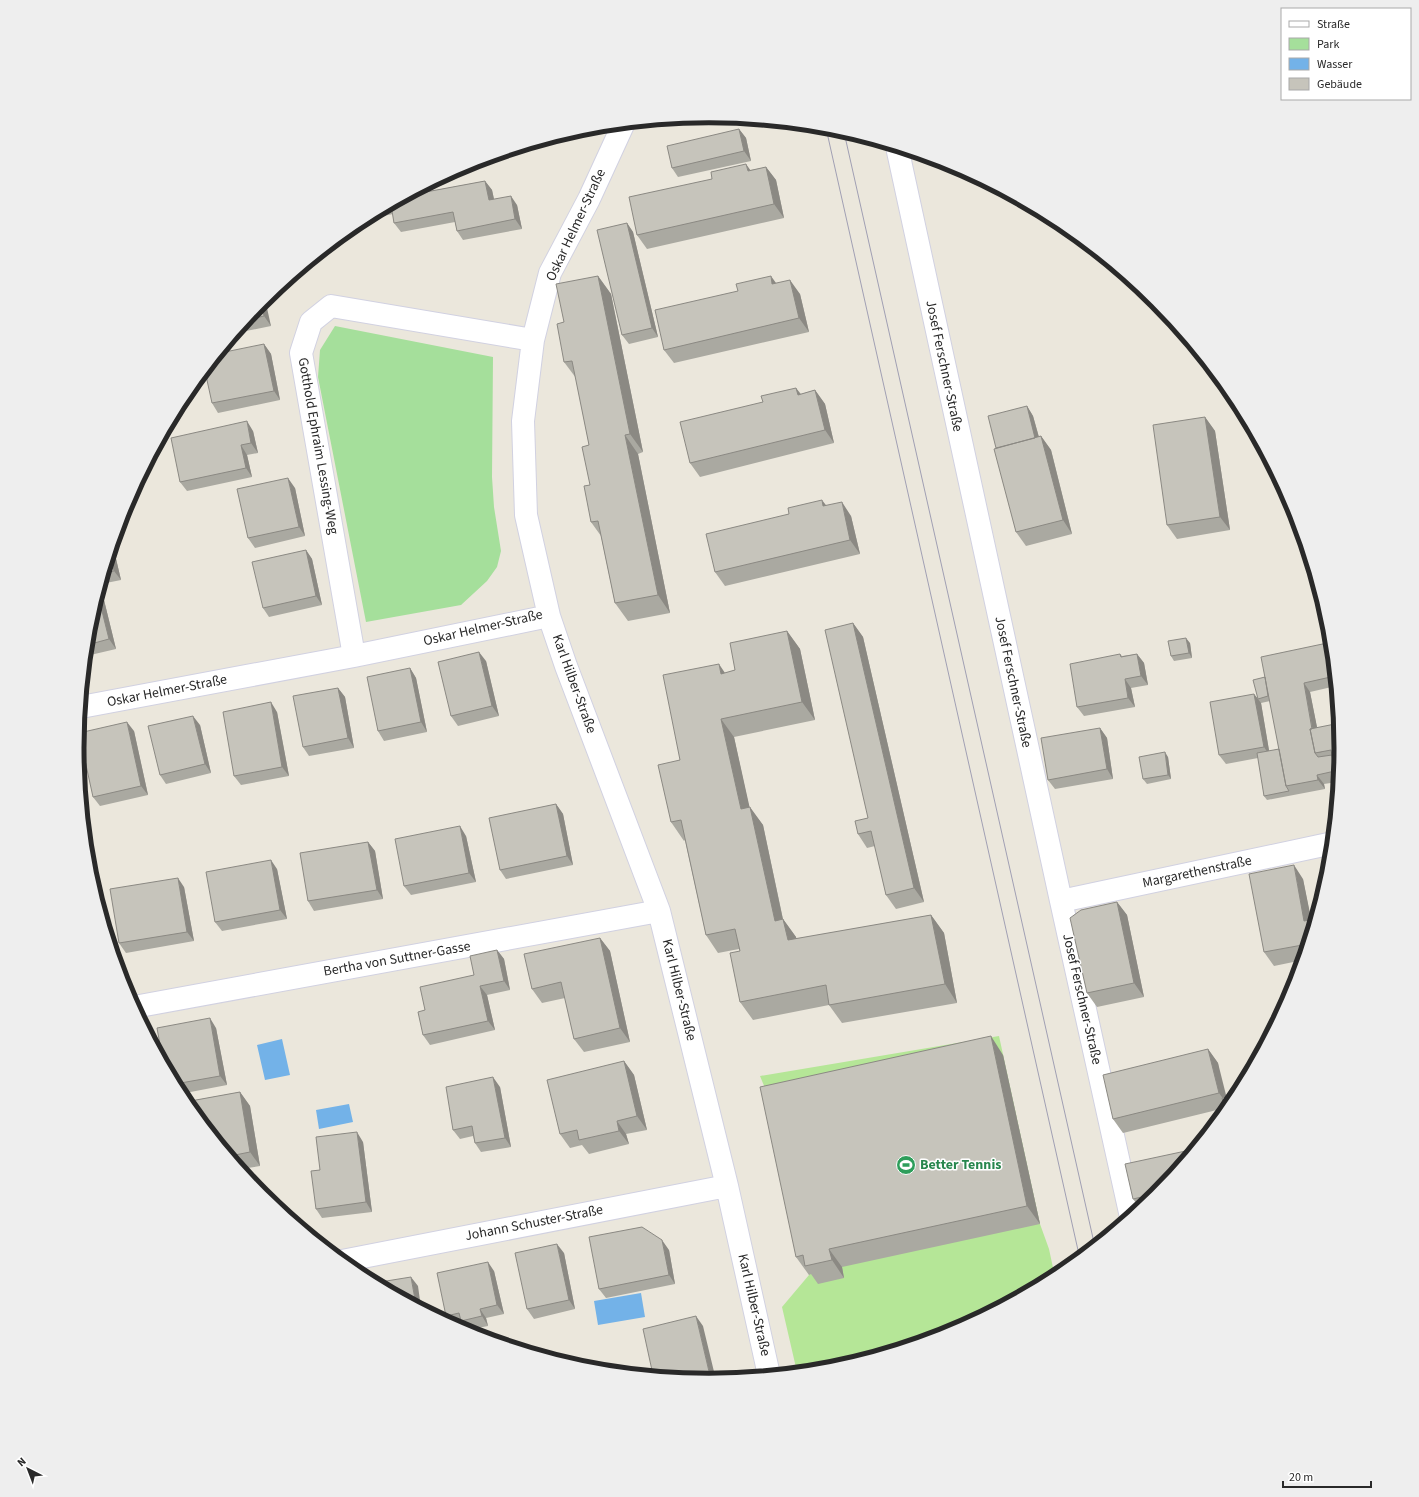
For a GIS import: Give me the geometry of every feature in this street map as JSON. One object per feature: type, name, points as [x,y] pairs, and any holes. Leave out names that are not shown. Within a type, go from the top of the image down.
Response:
[{"type":"street","name":"Oskar Helmer-Straße","points":[[85,706],[354,656],[549,616],[526,515],[524,421],[533,340],[550,273],[589,199],[621,129]]},
{"type":"street","name":"Josef Ferschner-Straße","points":[[898,152],[1130,1212]]},
{"type":"street","name":"Gotthold Ephraim Lessing-Weg","points":[[354,656],[300,353],[311,322],[331,306],[533,340]]},
{"type":"street","name":"Karl Hilber-Straße","points":[[549,616],[569,674],[660,911],[727,1186],[768,1371]]},
{"type":"street","name":"Margarethenstraße","points":[[1061,901],[1328,844]]},
{"type":"street","name":"Bertha von Suttner-Gasse","points":[[140,1006],[660,911]]},
{"type":"street","name":"Johann Schuster-Straße","points":[[349,1260],[727,1186]]},
{"type":"green space","points":[[335,326],[493,357],[492,477],[494,507],[501,551],[497,567],[487,581],[461,605],[366,622],[318,377],[320,350]]},
{"type":"green space","name":"Better Tennis","points":[[999,1036],[1040,1224],[1049,1249],[1054,1271],[986,1309],[911,1341],[871,1353],[796,1368],[782,1307],[809,1275],[772,1105],[760,1076]]},
{"type":"water","points":[[282,1039],[290,1075],[265,1080],[257,1045]]},
{"type":"water","points":[[349,1104],[353,1122],[319,1129],[316,1110]]},
{"type":"water","points":[[641,1293],[645,1317],[598,1325],[594,1301]]},
{"type":"building","points":[[739,129],[744,151],[672,168],[667,146]]},
{"type":"building","points":[[746,164],[748,171],[766,167],[774,204],[637,235],[629,197],[712,179],[711,172]]},
{"type":"building","points":[[485,181],[489,200],[511,196],[515,219],[457,231],[453,212],[394,223],[392,210],[425,192]]},
{"type":"building","points":[[627,223],[652,328],[622,335],[597,230]]},
{"type":"building","points":[[598,276],[630,434],[625,435],[658,595],[615,603],[598,521],[591,522],[584,486],[590,485],[582,447],[589,445],[572,361],[564,362],[557,324],[564,322],[556,284]]},
{"type":"building","points":[[771,276],[772,284],[790,280],[799,318],[664,350],[655,310],[738,291],[736,284]]},
{"type":"building","points":[[263,310],[264,316],[256,318]]},
{"type":"building","points":[[264,344],[274,391],[212,403],[206,377],[226,352]]},
{"type":"building","points":[[796,388],[798,395],[815,390],[825,430],[690,463],[680,422],[763,402],[761,396]]},
{"type":"building","points":[[1027,406],[1035,438],[996,448],[988,416]]},
{"type":"building","points":[[1205,417],[1220,517],[1167,525],[1153,425]]},
{"type":"building","points":[[247,421],[251,443],[241,445],[246,468],[180,482],[171,438]]},
{"type":"building","points":[[1041,436],[1063,520],[1016,532],[994,449]]},
{"type":"building","points":[[288,478],[299,527],[248,538],[237,489]]},
{"type":"building","points":[[822,500],[823,506],[842,502],[850,540],[715,572],[706,534],[789,514],[788,508]]},
{"type":"building","points":[[306,550],[316,596],[263,608],[252,562]]},
{"type":"building","points":[[112,562],[114,571],[110,572]]},
{"type":"building","points":[[101,606],[109,639],[93,643]]},
{"type":"building","points":[[853,623],[914,888],[886,895],[871,831],[858,834],[855,821],[868,818],[825,630]]},
{"type":"building","points":[[787,631],[802,702],[721,719],[741,809],[750,807],[775,921],[783,919],[788,940],[931,915],[945,984],[829,1005],[826,985],[740,1002],[730,953],[740,951],[735,929],[706,935],[681,820],[671,822],[658,765],[680,760],[663,675],[719,664],[721,674],[735,670],[730,643]]},
{"type":"building","points":[[1186,638],[1189,653],[1171,656],[1168,641]]},
{"type":"building","points":[[1326,643],[1331,677],[1304,683],[1312,729],[1310,729],[1315,753],[1318,757],[1332,755],[1334,771],[1317,775],[1318,780],[1286,786],[1261,657]]},
{"type":"building","points":[[479,652],[492,706],[451,716],[438,662]]},
{"type":"building","points":[[1120,654],[1121,657],[1137,654],[1141,676],[1125,679],[1128,698],[1077,707],[1070,664]]},
{"type":"building","points":[[410,668],[421,722],[378,731],[367,677]]},
{"type":"building","points":[[1265,677],[1268,696],[1258,699],[1253,680]]},
{"type":"building","points":[[338,688],[348,738],[303,747],[293,696]]},
{"type":"building","points":[[1254,694],[1264,747],[1219,755],[1210,702]]},
{"type":"building","points":[[271,702],[282,767],[234,776],[223,712]]},
{"type":"building","points":[[193,716],[205,764],[160,775],[148,726]]},
{"type":"building","points":[[127,722],[141,786],[93,797],[84,757],[84,732]]},
{"type":"building","points":[[1334,724],[1334,769],[1331,750],[1315,753],[1310,729]]},
{"type":"building","points":[[1100,728],[1107,769],[1048,780],[1041,738]]},
{"type":"building","points":[[1279,749],[1286,786],[1289,791],[1264,796],[1257,753]]},
{"type":"building","points":[[1165,752],[1168,775],[1143,779],[1139,757]]},
{"type":"building","points":[[556,804],[567,856],[500,870],[489,818]]},
{"type":"building","points":[[460,826],[469,873],[404,886],[395,839]]},
{"type":"building","points":[[368,842],[377,890],[308,901],[300,853]]},
{"type":"building","points":[[271,860],[280,910],[215,922],[206,872]]},
{"type":"building","points":[[1294,865],[1304,921],[1311,920],[1304,945],[1264,952],[1249,874]]},
{"type":"building","points":[[178,878],[187,932],[119,943],[110,889]]},
{"type":"building","points":[[1117,902],[1134,983],[1087,993],[1070,918],[1081,910]]},
{"type":"building","points":[[600,938],[620,1028],[574,1039],[561,982],[532,989],[524,954]]},
{"type":"building","points":[[497,950],[504,981],[480,986],[488,1021],[423,1035],[418,1012],[425,1010],[420,987],[474,975],[470,956]]},
{"type":"building","points":[[210,1018],[220,1076],[181,1083],[160,1047],[157,1028]]},
{"type":"building","points":[[991,1036],[1027,1206],[829,1249],[832,1260],[805,1266],[803,1255],[796,1257],[760,1087]]},
{"type":"building","points":[[1208,1049],[1219,1093],[1113,1119],[1103,1075]]},
{"type":"building","points":[[624,1061],[637,1116],[617,1121],[619,1131],[579,1140],[577,1130],[560,1134],[547,1080]]},
{"type":"building","points":[[493,1077],[505,1138],[475,1143],[472,1126],[453,1130],[446,1087]]},
{"type":"building","points":[[240,1092],[250,1152],[234,1155],[192,1101]]},
{"type":"building","points":[[1230,1097],[1224,1104],[1222,1098]]},
{"type":"building","points":[[357,1132],[366,1202],[316,1209],[311,1171],[320,1170],[316,1137]]},
{"type":"building","points":[[1189,1150],[1147,1196],[1133,1199],[1125,1164]]},
{"type":"building","points":[[642,1227],[662,1240],[669,1275],[599,1289],[589,1237]]},
{"type":"building","points":[[557,1244],[569,1300],[527,1309],[515,1253]]},
{"type":"building","points":[[488,1262],[497,1305],[480,1309],[482,1316],[461,1321],[459,1313],[446,1315],[437,1273]]},
{"type":"building","points":[[411,1277],[415,1300],[397,1290],[383,1282]]},
{"type":"building","points":[[696,1316],[710,1374],[652,1371],[643,1329]]},
{"type":"tram line","points":[[827,134],[1079,1253]]},
{"type":"tram line","points":[[845,138],[1094,1242]]},
{"type":"place","name":"Better Tennis","points":[[906,1165]]}]
